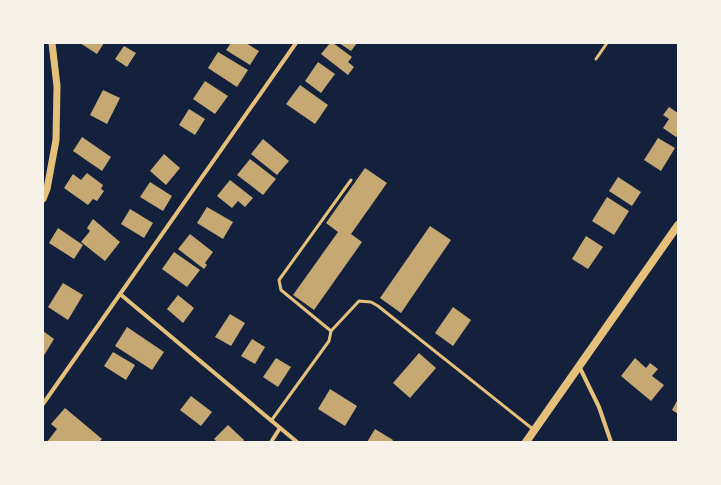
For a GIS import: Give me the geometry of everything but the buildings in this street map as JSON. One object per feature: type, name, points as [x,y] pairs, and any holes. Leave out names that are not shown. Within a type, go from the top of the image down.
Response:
[{"type":"main road","points":[[526,442],[678,225]]},
{"type":"street","points":[[43,199],[47,189],[56,140],[57,86],[52,43]]},
{"type":"street","points":[[43,404],[296,43]]},
{"type":"street","points":[[120,294],[297,442]]},
{"type":"street","points":[[579,366],[599,408],[611,442]]},
{"type":"street","points":[[271,442],[280,428]]},
{"type":"lane","points":[[596,59],[607,43]]},
{"type":"lane","points":[[331,331],[281,290],[279,280],[351,180]]},
{"type":"lane","points":[[271,421],[330,341],[331,331],[359,301],[371,302],[534,430]]}]
